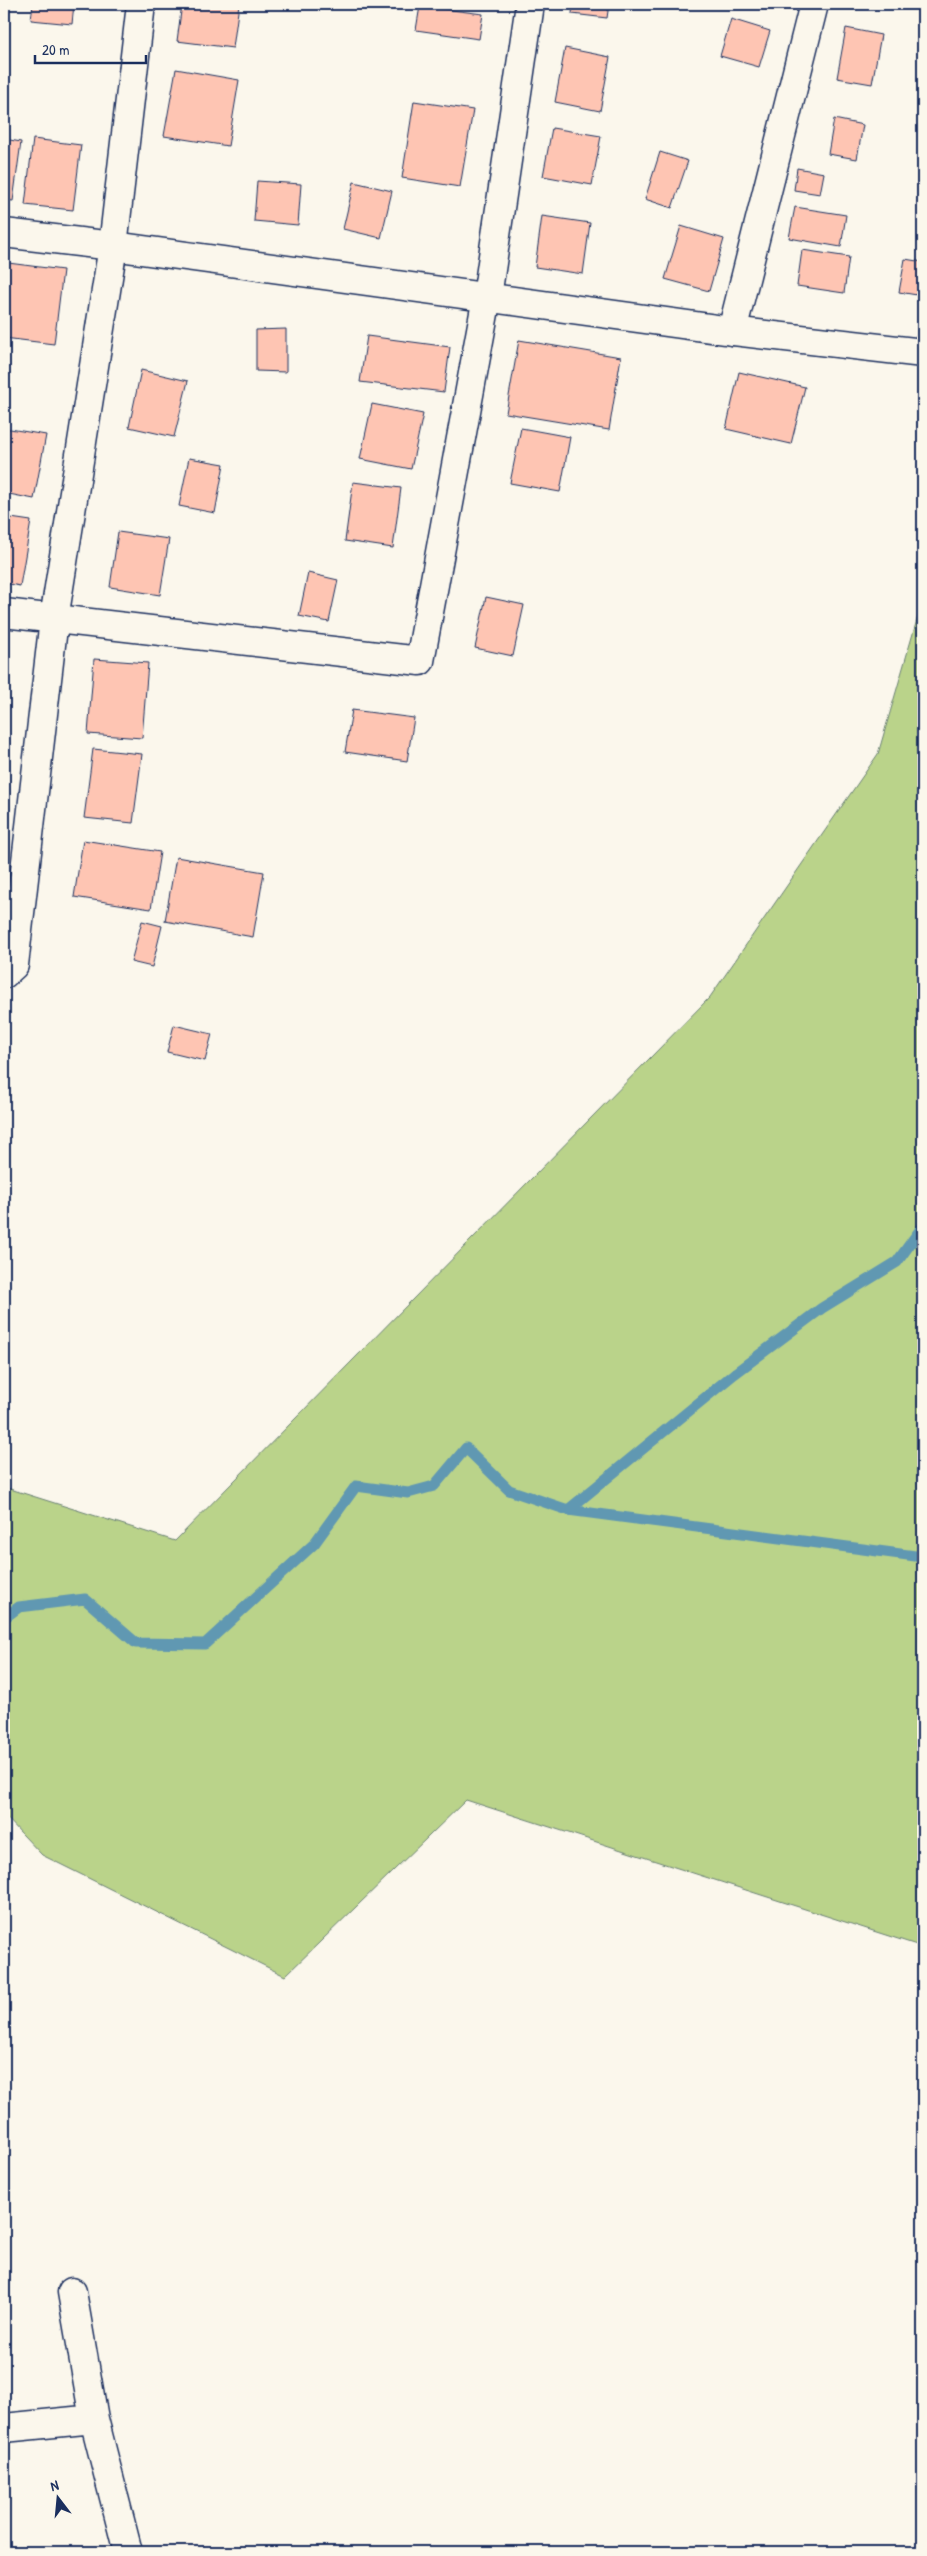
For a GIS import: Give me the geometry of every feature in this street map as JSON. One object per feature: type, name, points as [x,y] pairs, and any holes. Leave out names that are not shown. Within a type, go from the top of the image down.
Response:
[{"type":"street","points":[[4,974],[14,965],[54,619],[113,246],[141,4]]},
{"type":"street","points":[[4,613],[420,661],[487,297],[530,4]]},
{"type":"street","points":[[732,331],[814,4]]},
{"type":"street","points":[[4,233],[113,246],[732,331],[923,353]]},
{"type":"street","points":[[72,2292],[94,2419],[128,2552]]},
{"type":"street","points":[[4,2428],[94,2419]]},
{"type":"green space","points":[[923,599],[923,1947],[466,1800],[285,1976],[42,1855],[4,1815],[4,1482],[7,1488],[175,1541],[710,997],[878,754]]},
{"type":"building","points":[[33,4],[74,4],[72,24],[31,20]]},
{"type":"building","points":[[182,4],[239,4],[233,48],[177,41]]},
{"type":"building","points":[[573,4],[609,4],[607,18],[572,14]]},
{"type":"building","points":[[420,6],[483,14],[479,39],[416,30]]},
{"type":"building","points":[[731,19],[770,31],[759,67],[720,56]]},
{"type":"building","points":[[846,28],[881,35],[872,84],[837,78]]},
{"type":"building","points":[[565,48],[610,57],[600,111],[555,102]]},
{"type":"building","points":[[176,69],[239,80],[228,146],[164,136]]},
{"type":"building","points":[[414,101],[473,110],[460,187],[402,178]]},
{"type":"building","points":[[834,119],[863,125],[857,159],[828,154]]},
{"type":"building","points":[[552,128],[601,136],[592,185],[543,176]]},
{"type":"building","points":[[4,139],[21,142],[13,201],[4,200]]},
{"type":"building","points":[[33,139],[81,145],[73,210],[25,205]]},
{"type":"building","points":[[660,152],[688,161],[672,208],[645,199]]},
{"type":"building","points":[[797,168],[824,173],[820,194],[794,190]]},
{"type":"building","points":[[257,181],[301,184],[298,225],[254,221]]},
{"type":"building","points":[[354,182],[392,191],[381,238],[343,229]]},
{"type":"building","points":[[795,207],[846,215],[841,247],[789,238]]},
{"type":"building","points":[[542,216],[590,223],[583,274],[535,267]]},
{"type":"building","points":[[681,226],[724,239],[709,291],[665,279]]},
{"type":"building","points":[[802,250],[849,257],[844,293],[797,286]]},
{"type":"building","points":[[905,259],[923,262],[923,296],[899,292]]},
{"type":"building","points":[[8,263],[63,270],[54,344],[4,338],[4,297]]},
{"type":"building","points":[[286,329],[286,372],[256,371],[256,330]]},
{"type":"building","points":[[367,336],[450,347],[444,392],[360,382]]},
{"type":"building","points":[[519,340],[621,357],[609,430],[506,413]]},
{"type":"building","points":[[141,370],[188,381],[174,437],[129,427]]},
{"type":"building","points":[[739,372],[805,387],[791,444],[726,429]]},
{"type":"building","points":[[372,404],[423,414],[411,469],[360,459]]},
{"type":"building","points":[[4,428],[46,435],[34,499],[4,493]]},
{"type":"building","points":[[521,428],[570,437],[560,492],[510,483]]},
{"type":"building","points":[[189,458],[224,464],[215,513],[179,506]]},
{"type":"building","points":[[353,482],[401,488],[393,548],[345,541]]},
{"type":"building","points":[[4,517],[31,521],[20,586],[4,583]]},
{"type":"building","points":[[118,532],[169,539],[160,595],[110,587]]},
{"type":"building","points":[[308,573],[338,580],[329,622],[299,616]]},
{"type":"building","points":[[486,597],[524,605],[513,656],[475,648]]},
{"type":"building","points":[[94,659],[148,663],[142,738],[88,734]]},
{"type":"building","points":[[352,710],[414,718],[407,761],[345,752]]},
{"type":"building","points":[[93,749],[142,754],[133,823],[84,818]]},
{"type":"building","points":[[83,840],[160,852],[151,909],[74,897]]},
{"type":"building","points":[[176,857],[264,872],[253,937],[165,921]]},
{"type":"building","points":[[142,921],[162,926],[152,967],[131,962]]},
{"type":"building","points":[[174,1025],[212,1034],[205,1061],[167,1052]]},
{"type":"waterway","points":[[4,1618],[19,1607],[85,1599],[136,1643],[205,1644],[314,1544],[356,1486],[408,1493],[434,1486],[466,1448],[509,1490],[568,1510],[734,1374],[822,1308],[897,1262],[923,1226]]},
{"type":"waterway","points":[[568,1510],[923,1557]]}]
